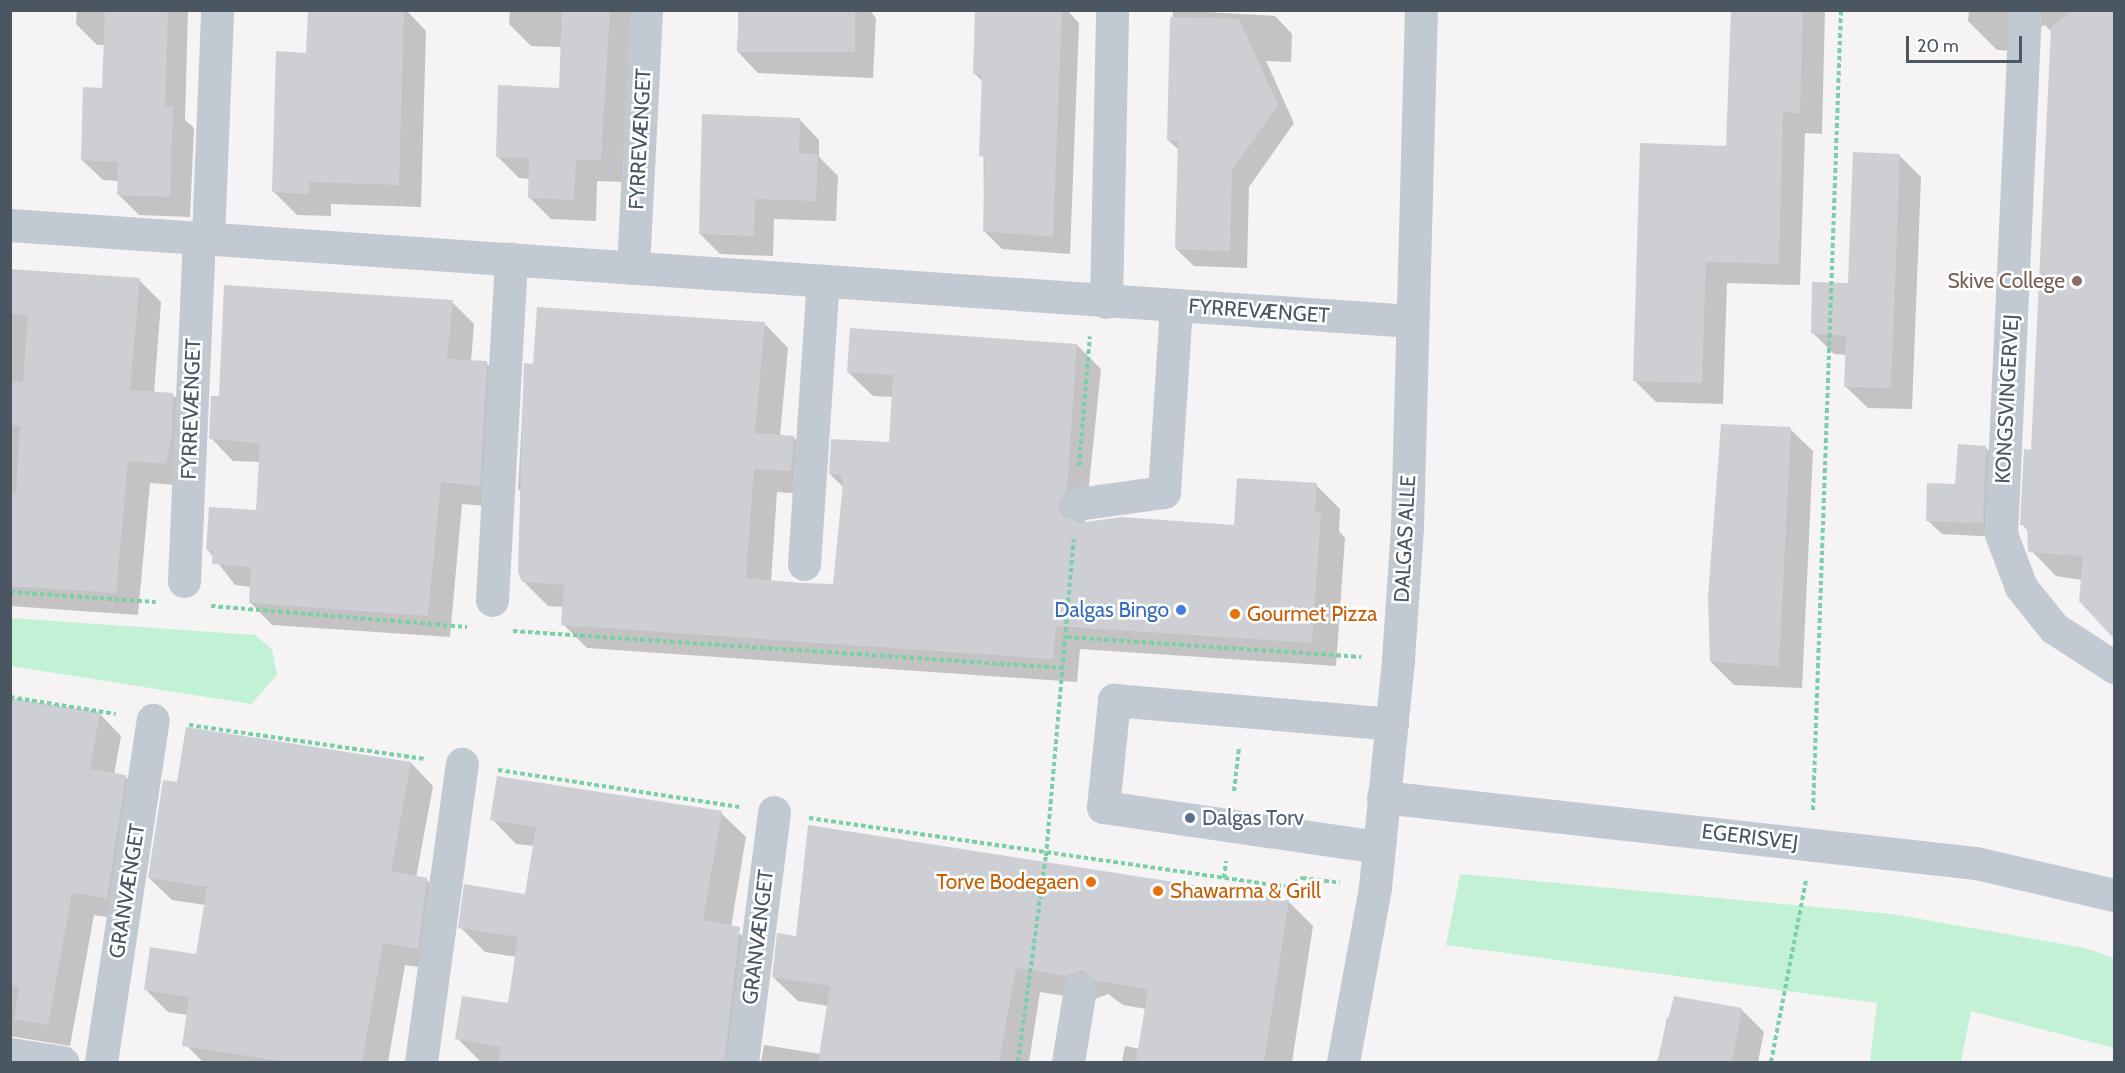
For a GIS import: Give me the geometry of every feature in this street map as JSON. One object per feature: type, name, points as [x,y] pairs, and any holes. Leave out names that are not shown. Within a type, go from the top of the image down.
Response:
[{"type":"street","name":"FYRREVÆNGET","points":[[184,581],[217,10]]},
{"type":"street","name":"FYRREVÆNGET","points":[[633,268],[646,10]]},
{"type":"street","points":[[1099,301],[1112,10]]},
{"type":"street","name":"DALGAS ALLE","points":[[1343,1062],[1375,887],[1398,659],[1412,321],[1421,10]]},
{"type":"street","name":"KONGSVINGERVEJ","points":[[2025,10],[2001,534],[2021,587],[2054,628],[2115,667]]},
{"type":"street","name":"FYRREVÆNGET","points":[[10,225],[1412,321]]},
{"type":"street","points":[[490,620],[511,260]]},
{"type":"street","points":[[804,564],[823,281]]},
{"type":"street","points":[[1077,504],[1164,492],[1176,305]]},
{"type":"street","points":[[1378,847],[1102,807],[1114,700],[1392,724]]},
{"type":"street","name":"GRANVÆNGET","points":[[101,1062],[153,720]]},
{"type":"street","points":[[421,1062],[462,764]]},
{"type":"street","name":"EGERISVEJ","points":[[1383,797],[1976,863],[2115,895]]},
{"type":"street","name":"GRANVÆNGET","points":[[742,1062],[774,812]]},
{"type":"street","points":[[1068,1062],[1080,989]]},
{"type":"street","points":[[10,1054],[63,1062]]},
{"type":"path","points":[[1771,1062],[1812,844],[1841,10]]},
{"type":"path","points":[[1018,1062],[1046,856],[1077,504],[1099,301]]},
{"type":"path","points":[[10,592],[160,603]]},
{"type":"path","points":[[206,606],[490,620],[1063,668]]},
{"type":"path","points":[[1066,637],[1398,659]]},
{"type":"path","points":[[10,697],[462,764],[1046,856],[1288,887],[1302,878],[1375,887]]},
{"type":"green space","points":[[10,618],[255,635],[272,649],[277,675],[251,704],[11,666]]},
{"type":"green space","points":[[1460,874],[1892,914],[2085,948],[2114,958],[2114,1048],[1971,1011],[1961,1062],[1870,1062],[1877,1003],[1446,945]]},
{"type":"building","points":[[105,10],[168,10],[165,106],[173,106],[170,197],[117,195],[118,162],[81,160],[83,87],[102,88]]},
{"type":"building","points":[[308,10],[404,10],[399,185],[309,182],[309,194],[272,192],[276,51],[306,53]]},
{"type":"building","points":[[562,10],[610,10],[601,160],[576,160],[574,200],[528,198],[529,158],[496,157],[498,85],[559,88]]},
{"type":"building","points":[[738,10],[855,10],[855,52],[738,52]]},
{"type":"building","points":[[975,10],[1062,10],[1053,237],[983,231],[985,157],[979,156],[982,74],[973,74]]},
{"type":"building","points":[[1731,10],[1803,10],[1800,113],[1783,112],[1779,264],[1706,262],[1702,383],[1633,381],[1640,143],[1726,146]]},
{"type":"building","name":"Skive College","points":[[2072,10],[2115,10],[2115,640],[2079,601],[2083,556],[2028,552],[2027,525],[2020,525],[2024,449],[2031,450],[2051,27]]},
{"type":"building","points":[[1170,17],[1239,19],[1278,105],[1232,170],[1230,251],[1175,249],[1178,141],[1167,140]]},
{"type":"building","points":[[702,114],[800,118],[799,153],[818,154],[816,201],[755,199],[754,236],[699,234]]},
{"type":"building","points":[[1853,152],[1900,154],[1891,388],[1844,387],[1846,336],[1811,333],[1812,282],[1848,283]]},
{"type":"building","points":[[10,269],[140,278],[130,390],[173,393],[172,436],[166,464],[128,461],[116,593],[10,586],[10,493],[16,494],[20,426],[10,425],[10,381],[23,382],[28,315],[10,314]]},
{"type":"building","points":[[224,285],[453,300],[447,359],[487,361],[480,486],[441,482],[428,616],[249,603],[251,567],[212,564],[213,551],[206,550],[209,507],[256,510],[260,443],[209,439],[211,396],[219,396]]},
{"type":"building","points":[[537,307],[765,322],[755,433],[794,436],[791,471],[754,469],[746,578],[803,583],[833,584],[843,483],[840,475],[829,474],[831,439],[889,442],[893,375],[847,372],[850,328],[1077,344],[1067,489],[1058,506],[1063,516],[1079,523],[1121,517],[1234,525],[1237,478],[1317,483],[1315,512],[1321,512],[1312,643],[1056,626],[1053,659],[561,625],[564,585],[522,582],[518,572],[524,363],[533,364]]},
{"type":"building","points":[[1721,424],[1791,427],[1779,666],[1710,662],[1708,597]]},
{"type":"building","points":[[1958,444],[1986,446],[1983,523],[1926,521],[1927,483],[1955,484]]},
{"type":"building","points":[[10,698],[100,712],[90,769],[126,775],[107,898],[72,893],[48,1025],[14,1019],[19,987],[10,985]]},
{"type":"building","points":[[186,727],[411,762],[391,871],[427,878],[418,949],[383,943],[362,1062],[287,1062],[182,1046],[189,997],[144,990],[150,947],[196,954],[207,887],[148,878],[163,780],[177,782]]},
{"type":"building","points":[[497,776],[722,811],[703,920],[740,927],[724,1062],[498,1062],[501,1047],[455,1039],[462,996],[508,1003],[518,937],[458,928],[464,884],[525,894],[536,827],[490,820]]},
{"type":"building","points":[[808,825],[1289,900],[1264,1062],[1136,1062],[1148,989],[1097,981],[1082,970],[1066,976],[1016,968],[999,1062],[818,1062],[830,986],[772,977],[777,933],[796,936]]},
{"type":"building","points":[[1674,996],[1742,1008],[1732,1062],[1657,1062]]},
{"type":"place","name":"Skive College","points":[[2077,281]]},
{"type":"place","name":"Dalgas Bingo","points":[[1181,610]]},
{"type":"place","name":"Gourmet Pizza","points":[[1235,614]]},
{"type":"place","name":"Dalgas Torv","points":[[1190,818]]},
{"type":"place","name":"Torve Bodegaen","points":[[1091,882]]},
{"type":"place","name":"Shawarma & Grill","points":[[1158,891]]}]
